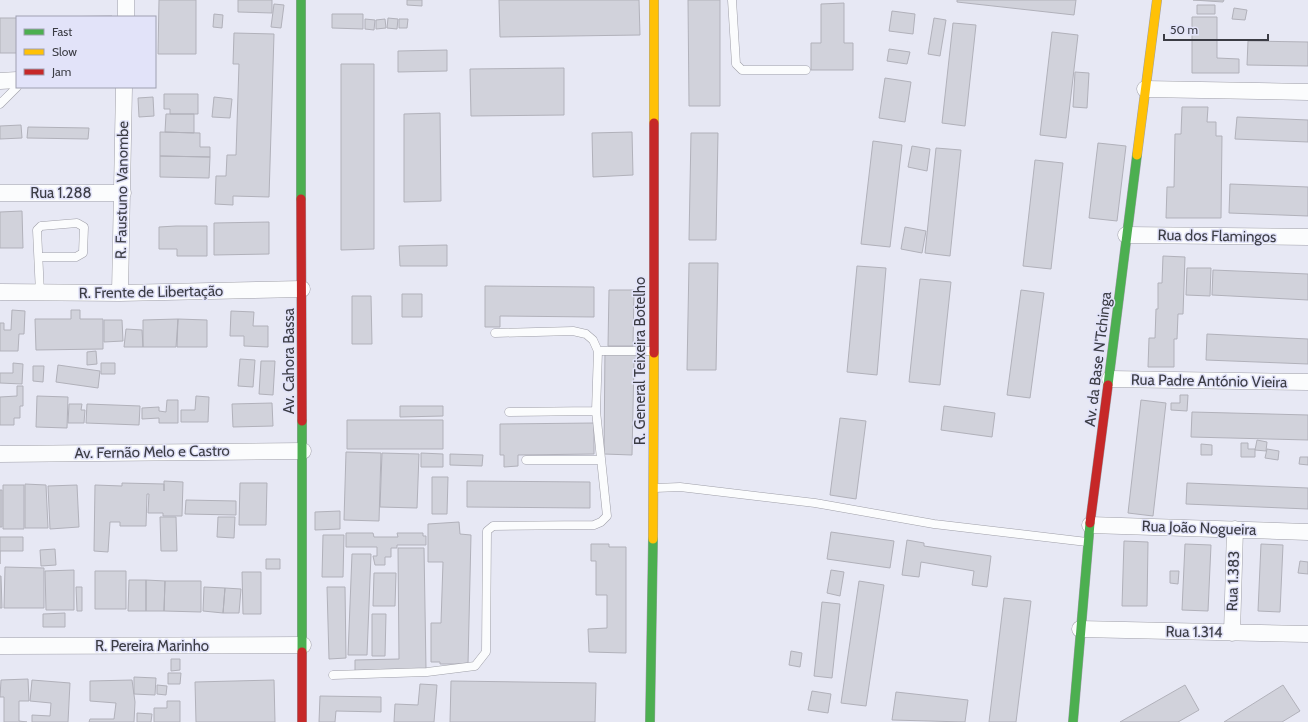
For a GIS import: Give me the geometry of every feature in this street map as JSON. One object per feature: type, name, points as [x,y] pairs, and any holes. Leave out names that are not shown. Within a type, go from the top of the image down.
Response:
[{"type":"street","points":[[126,0],[126,16]]},
{"type":"street","name":"Av. Cahora Bassa","points":[[302,0],[302,722]]},
{"type":"street","name":"R. General Teixeira Botelho","points":[[650,722],[654,488],[654,0]]},
{"type":"street","name":"Av. da Base N'Tchinga","points":[[1073,722],[1088,542],[1110,379],[1126,235],[1157,0]]},
{"type":"street","points":[[0,81],[16,80]]},
{"type":"street","name":"R. Faustuno Vanombe","points":[[120,293],[124,88]]},
{"type":"street","points":[[1145,89],[1308,92]]},
{"type":"street","name":"Rua 1.288","points":[[0,193],[123,192]]},
{"type":"street","name":"Rua dos Flamingos","points":[[1126,235],[1308,237]]},
{"type":"street","name":"R. Frente de Libertação","points":[[0,292],[120,293],[302,289]]},
{"type":"street","name":"Rua Padre António Vieira","points":[[1110,379],[1308,382]]},
{"type":"street","name":"Av. Fernão Melo e Castro","points":[[0,454],[303,450]]},
{"type":"street","name":"Rua João Nogueira","points":[[1090,525],[1308,532]]},
{"type":"street","name":"Rua 1.383","points":[[1232,633],[1235,529]]},
{"type":"street","name":"Rua 1.314","points":[[1080,629],[1308,634]]},
{"type":"street","name":"R. Pereira Marinho","points":[[0,646],[303,645]]},
{"type":"lane","points":[[732,0],[736,64],[738,67],[742,70],[806,70]]},
{"type":"lane","points":[[0,104],[16,88]]},
{"type":"lane","points":[[39,257],[76,257],[80,255],[83,253],[84,227],[78,223],[41,226],[37,230],[40,293]]},
{"type":"lane","points":[[333,676],[427,672],[475,666],[486,652],[487,530],[493,526],[594,525],[601,522],[607,516],[596,411],[598,352],[593,340],[586,334],[573,331],[495,333]]},
{"type":"lane","points":[[598,352],[654,351]]},
{"type":"lane","points":[[509,412],[596,411]]},
{"type":"lane","points":[[526,460],[601,460]]},
{"type":"lane","points":[[654,488],[680,487],[815,503],[934,524],[1088,542]]},
{"type":"building","points":[[159,0],[196,0],[196,54],[158,54]]},
{"type":"building","points":[[238,0],[272,0],[272,13],[238,12]]},
{"type":"building","points":[[407,0],[422,0],[422,6],[407,5]]},
{"type":"building","points":[[499,0],[639,0],[640,35],[500,37]]},
{"type":"building","points":[[688,0],[720,0],[720,106],[689,106]]},
{"type":"building","points":[[957,0],[1076,0],[1074,15],[957,2]]},
{"type":"building","points":[[1193,0],[1224,0],[1223,2]]},
{"type":"building","points":[[844,3],[844,43],[853,43],[853,70],[811,70],[811,43],[821,43],[821,4]]},
{"type":"building","points":[[274,4],[284,5],[281,28],[271,27]]},
{"type":"building","points":[[1197,5],[1215,5],[1215,14],[1197,14]]},
{"type":"building","points":[[1234,8],[1247,10],[1245,20],[1232,19]]},
{"type":"building","points":[[892,11],[915,14],[913,34],[889,31]]},
{"type":"building","points":[[214,14],[223,15],[222,28],[213,27]]},
{"type":"building","points":[[332,14],[363,14],[363,29],[332,28]]},
{"type":"building","points":[[1192,17],[1217,17],[1217,58],[1239,59],[1239,73],[1192,73]]},
{"type":"building","points":[[0,18],[16,18],[16,53],[0,53]]},
{"type":"building","points":[[388,18],[398,19],[397,29],[387,28]]},
{"type":"building","points":[[934,18],[946,20],[940,56],[928,54]]},
{"type":"building","points":[[365,19],[375,20],[374,30],[365,29]]},
{"type":"building","points":[[385,19],[386,28],[376,29],[376,20]]},
{"type":"building","points":[[399,19],[408,19],[407,28],[399,28]]},
{"type":"building","points":[[953,23],[976,25],[965,126],[942,123]]},
{"type":"building","points":[[1052,32],[1078,35],[1066,138],[1040,135]]},
{"type":"building","points":[[234,33],[274,34],[269,197],[233,196],[233,205],[215,204],[216,176],[226,176],[227,155],[236,155],[239,64],[233,64]]},
{"type":"building","points":[[1248,41],[1308,42],[1308,66],[1247,65]]},
{"type":"building","points":[[889,49],[910,52],[907,64],[887,61]]},
{"type":"building","points":[[447,50],[447,71],[398,72],[398,51]]},
{"type":"building","points":[[341,64],[374,64],[374,249],[341,250]]},
{"type":"building","points":[[564,68],[564,115],[471,116],[470,69]]},
{"type":"building","points":[[1075,72],[1089,73],[1087,108],[1073,107]]},
{"type":"building","points":[[885,78],[911,82],[905,122],[879,118]]},
{"type":"building","points":[[164,94],[198,94],[198,114],[170,114],[170,109],[164,109]]},
{"type":"building","points":[[153,97],[154,116],[139,117],[138,98]]},
{"type":"building","points":[[214,97],[232,99],[230,118],[212,117]]},
{"type":"building","points":[[1182,107],[1208,107],[1207,122],[1216,122],[1216,136],[1222,136],[1221,218],[1166,218],[1167,187],[1174,187],[1175,134],[1181,134]]},
{"type":"building","points":[[440,113],[441,201],[404,202],[404,114]]},
{"type":"building","points":[[166,114],[194,114],[194,133],[165,132]]},
{"type":"building","points":[[1237,117],[1308,120],[1308,142],[1235,139]]},
{"type":"building","points":[[21,125],[22,138],[0,139],[0,126]]},
{"type":"building","points":[[28,127],[89,128],[88,139],[27,138]]},
{"type":"building","points":[[160,132],[200,133],[200,147],[210,147],[210,157],[160,156]]},
{"type":"building","points":[[632,132],[633,175],[593,177],[592,133]]},
{"type":"building","points":[[691,133],[718,133],[716,240],[689,240]]},
{"type":"building","points":[[873,141],[902,145],[890,247],[861,244]]},
{"type":"building","points":[[1098,143],[1126,146],[1117,221],[1089,218]]},
{"type":"building","points":[[912,146],[930,149],[927,171],[908,167]]},
{"type":"building","points":[[936,148],[961,150],[950,256],[925,253]]},
{"type":"building","points":[[160,156],[210,157],[209,178],[160,177]]},
{"type":"building","points":[[1035,160],[1063,163],[1051,269],[1023,266]]},
{"type":"building","points":[[1230,184],[1308,187],[1308,216],[1229,213]]},
{"type":"building","points":[[22,211],[23,248],[0,248],[0,212]]},
{"type":"building","points":[[269,222],[269,254],[214,255],[214,223]]},
{"type":"building","points":[[207,226],[207,256],[177,256],[177,249],[159,249],[159,227]]},
{"type":"building","points":[[905,227],[926,231],[922,253],[901,249]]},
{"type":"building","points":[[447,245],[447,266],[400,266],[399,246]]},
{"type":"building","points":[[1163,256],[1185,257],[1183,314],[1178,314],[1177,339],[1174,339],[1174,367],[1148,367],[1149,338],[1155,338],[1156,309],[1158,309],[1158,283],[1162,283]]},
{"type":"building","points":[[689,263],[718,263],[716,370],[687,370]]},
{"type":"building","points":[[857,266],[886,268],[877,375],[847,372]]},
{"type":"building","points":[[1187,268],[1211,268],[1210,296],[1186,295]]},
{"type":"building","points":[[1213,270],[1308,274],[1308,300],[1212,295]]},
{"type":"building","points":[[920,279],[951,282],[940,385],[909,382]]},
{"type":"building","points":[[485,286],[594,287],[594,317],[500,316],[500,327],[485,327]]},
{"type":"building","points":[[609,290],[634,290],[633,346],[608,346]]},
{"type":"building","points":[[1021,290],[1044,293],[1030,398],[1007,395]]},
{"type":"building","points":[[402,294],[422,294],[422,317],[402,317]]},
{"type":"building","points":[[352,296],[371,296],[372,344],[352,344]]},
{"type":"building","points":[[12,310],[25,311],[24,334],[19,334],[18,351],[0,351],[0,323],[4,323],[4,330],[11,330]]},
{"type":"building","points":[[71,310],[80,310],[80,319],[103,319],[103,349],[36,350],[35,319],[71,319]]},
{"type":"building","points":[[231,311],[254,312],[253,326],[268,326],[268,347],[244,346],[244,336],[230,336]]},
{"type":"building","points":[[178,319],[207,320],[207,347],[177,347]]},
{"type":"building","points":[[178,319],[176,347],[143,347],[143,320]]},
{"type":"building","points":[[104,320],[122,320],[123,341],[104,342]]},
{"type":"building","points":[[126,329],[142,330],[143,347],[124,347]]},
{"type":"building","points":[[1207,334],[1308,339],[1308,364],[1206,360]]},
{"type":"building","points":[[605,348],[639,348],[639,362],[634,362],[632,455],[604,454]]},
{"type":"building","points":[[96,351],[97,364],[87,365],[87,352]]},
{"type":"building","points":[[240,359],[255,360],[253,387],[238,386]]},
{"type":"building","points":[[261,361],[275,361],[273,395],[259,394]]},
{"type":"building","points":[[13,363],[23,364],[22,384],[0,383],[0,373],[13,373]]},
{"type":"building","points":[[101,363],[115,363],[115,374],[101,374]]},
{"type":"building","points":[[58,365],[100,371],[98,388],[56,382]]},
{"type":"building","points":[[33,366],[44,366],[43,382],[33,381]]},
{"type":"building","points":[[17,386],[23,386],[23,406],[20,406],[20,418],[14,418],[14,425],[0,425],[0,397],[17,396]]},
{"type":"building","points":[[1180,395],[1188,395],[1187,411],[1171,410],[1171,403],[1180,403]]},
{"type":"building","points":[[37,396],[68,397],[67,428],[36,427]]},
{"type":"building","points":[[196,396],[209,397],[208,422],[181,422],[181,410],[195,410]]},
{"type":"building","points":[[167,400],[178,400],[178,423],[159,423],[159,418],[142,419],[142,408],[159,407],[159,411],[166,412]]},
{"type":"building","points":[[1141,400],[1166,403],[1153,516],[1128,513]]},
{"type":"building","points":[[272,403],[273,426],[233,427],[232,404]]},
{"type":"building","points":[[69,404],[82,404],[81,410],[85,410],[84,423],[68,423]]},
{"type":"building","points":[[87,404],[140,406],[139,425],[86,423]]},
{"type":"building","points":[[400,406],[443,406],[443,416],[400,417]]},
{"type":"building","points":[[944,406],[995,413],[992,437],[941,430]]},
{"type":"building","points":[[1192,412],[1308,415],[1308,440],[1191,437]]},
{"type":"building","points":[[840,418],[866,421],[856,499],[830,495]]},
{"type":"building","points":[[347,420],[443,420],[443,449],[347,449]]},
{"type":"building","points":[[594,423],[594,454],[518,455],[518,466],[504,467],[504,455],[500,455],[500,424]]},
{"type":"building","points":[[1257,440],[1267,442],[1266,451],[1255,450]]},
{"type":"building","points":[[1241,443],[1248,443],[1248,449],[1255,449],[1255,457],[1241,457]]},
{"type":"building","points":[[1201,444],[1212,445],[1212,455],[1201,455]]},
{"type":"building","points":[[1267,449],[1279,451],[1278,460],[1265,458]]},
{"type":"building","points":[[346,452],[381,453],[379,521],[344,520]]},
{"type":"building","points":[[382,453],[419,454],[417,508],[380,507]]},
{"type":"building","points":[[421,453],[443,454],[443,467],[421,467]]},
{"type":"building","points":[[450,454],[483,455],[482,466],[450,465]]},
{"type":"building","points":[[1300,457],[1308,457],[1308,465],[1299,464]]},
{"type":"building","points":[[432,477],[448,477],[447,514],[432,514]]},
{"type":"building","points":[[164,481],[183,482],[182,516],[163,516],[163,513],[148,513],[149,494],[147,494],[146,526],[120,526],[120,522],[110,522],[108,552],[94,551],[95,485],[122,486],[122,483],[164,484]]},
{"type":"building","points":[[467,481],[590,482],[590,508],[467,507]]},
{"type":"building","points":[[240,483],[267,483],[266,525],[239,525]]},
{"type":"building","points":[[1187,483],[1308,488],[1308,509],[1186,504]]},
{"type":"building","points":[[25,484],[46,485],[48,528],[25,528]]},
{"type":"building","points":[[3,485],[24,485],[24,529],[3,529]]},
{"type":"building","points":[[77,485],[79,527],[50,529],[48,486]]},
{"type":"building","points":[[0,490],[2,490],[2,527],[0,527]]},
{"type":"building","points":[[186,500],[236,501],[236,515],[185,514]]},
{"type":"building","points":[[340,511],[340,529],[315,530],[315,512]]},
{"type":"building","points":[[160,517],[176,517],[177,551],[161,551]]},
{"type":"building","points":[[218,517],[235,517],[234,538],[217,537]]},
{"type":"building","points":[[459,522],[460,534],[471,535],[468,664],[440,664],[440,662],[431,662],[431,623],[441,623],[443,562],[428,562],[428,524]]},
{"type":"building","points":[[831,532],[894,541],[890,568],[827,559]]},
{"type":"building","points":[[346,533],[373,533],[374,537],[398,537],[397,533],[423,533],[423,536],[426,536],[426,545],[397,545],[397,548],[391,548],[391,557],[385,557],[385,565],[375,565],[373,556],[377,556],[377,547],[346,547]]},
{"type":"building","points":[[323,535],[344,535],[343,577],[322,577]]},
{"type":"building","points":[[0,537],[23,537],[23,551],[0,551]]},
{"type":"building","points":[[907,540],[924,543],[924,546],[991,556],[987,587],[972,585],[974,571],[921,562],[919,577],[902,575]]},
{"type":"building","points":[[1124,541],[1148,542],[1147,606],[1122,606]]},
{"type":"building","points":[[591,544],[609,544],[609,547],[626,547],[626,653],[589,652],[588,629],[607,628],[607,595],[596,595],[596,561],[591,561]]},
{"type":"building","points":[[1185,544],[1211,545],[1208,611],[1182,610]]},
{"type":"building","points":[[1261,544],[1283,545],[1280,612],[1258,611]]},
{"type":"building","points":[[398,548],[424,548],[426,669],[355,671],[355,660],[399,659]]},
{"type":"building","points":[[55,549],[56,565],[41,566],[40,550]]},
{"type":"building","points":[[352,554],[371,554],[367,655],[348,655]]},
{"type":"building","points":[[266,559],[280,559],[280,569],[266,569]]},
{"type":"building","points":[[1300,561],[1308,562],[1308,574],[1298,573]]},
{"type":"building","points":[[5,567],[44,568],[44,608],[4,608]]},
{"type":"building","points":[[74,570],[74,610],[46,610],[45,571]]},
{"type":"building","points":[[831,570],[844,572],[840,596],[827,593]]},
{"type":"building","points":[[95,571],[126,571],[126,609],[95,609]]},
{"type":"building","points":[[1170,571],[1179,571],[1178,584],[1170,583]]},
{"type":"building","points":[[242,572],[261,572],[261,614],[243,614]]},
{"type":"building","points":[[374,573],[396,573],[395,606],[373,606]]},
{"type":"building","points":[[1,576],[2,608],[0,608]]},
{"type":"building","points":[[129,580],[146,580],[146,611],[128,611]]},
{"type":"building","points":[[146,580],[165,581],[164,611],[146,611]]},
{"type":"building","points":[[165,581],[201,581],[201,612],[164,611]]},
{"type":"building","points":[[859,581],[884,585],[866,706],[841,703]]},
{"type":"building","points":[[76,587],[82,587],[82,611],[77,611]]},
{"type":"building","points":[[204,587],[225,588],[223,613],[203,611]]},
{"type":"building","points":[[327,587],[345,587],[346,658],[329,659]]},
{"type":"building","points":[[225,588],[241,589],[239,613],[223,613]]},
{"type":"building","points":[[1004,598],[1031,601],[1016,722],[989,722]]},
{"type":"building","points":[[822,602],[840,604],[832,678],[814,676]]},
{"type":"building","points":[[65,613],[65,627],[43,627],[43,614]]},
{"type":"building","points":[[372,614],[386,614],[385,656],[372,656]]},
{"type":"building","points":[[791,651],[802,653],[800,667],[789,665]]},
{"type":"building","points":[[171,659],[180,659],[180,670],[171,671]]},
{"type":"building","points":[[168,673],[181,673],[180,684],[168,684]]},
{"type":"building","points":[[134,677],[156,678],[155,695],[134,694]]},
{"type":"building","points":[[28,679],[29,701],[19,701],[19,721],[27,722],[4,722],[4,697],[0,697],[1,680]]},
{"type":"building","points":[[32,680],[70,683],[68,722],[32,722],[32,715],[50,716],[51,703],[30,701]]},
{"type":"building","points":[[132,680],[135,702],[134,722],[89,722],[90,719],[114,719],[116,703],[90,701],[90,681]]},
{"type":"building","points":[[274,680],[275,722],[196,722],[195,682]]},
{"type":"building","points":[[451,681],[596,683],[595,722],[450,722]]},
{"type":"building","points":[[420,684],[437,685],[434,722],[394,722],[395,704],[418,705]]},
{"type":"building","points":[[157,685],[167,686],[166,695],[157,694]]},
{"type":"building","points":[[1185,685],[1199,710],[1178,722],[1120,722]]},
{"type":"building","points":[[1283,685],[1300,711],[1282,722],[1224,722]]},
{"type":"building","points":[[812,691],[831,694],[828,713],[808,710]]},
{"type":"building","points":[[896,692],[968,700],[965,722],[892,720]]},
{"type":"building","points":[[320,696],[381,697],[381,712],[336,711],[335,722],[319,722]]},
{"type":"building","points":[[167,701],[180,701],[180,722],[154,722],[154,708],[167,708]]},
{"type":"building","points":[[137,713],[152,714],[151,722],[137,722]]},
{"type":"traffic: fast","points":[[301,0],[301,199]]},
{"type":"traffic: fast","points":[[1108,385],[1137,155]]},
{"type":"traffic: fast","points":[[302,421],[302,652]]},
{"type":"traffic: fast","points":[[1073,722],[1090,523]]},
{"type":"traffic: fast","points":[[650,722],[653,539]]},
{"type":"traffic: slow","points":[[654,0],[654,123]]},
{"type":"traffic: slow","points":[[1137,155],[1157,0]]},
{"type":"traffic: slow","points":[[653,539],[654,353]]},
{"type":"traffic: jam","points":[[654,123],[654,353]]},
{"type":"traffic: jam","points":[[301,199],[302,421]]},
{"type":"traffic: jam","points":[[1090,523],[1108,385]]},
{"type":"traffic: jam","points":[[302,652],[302,722]]}]
